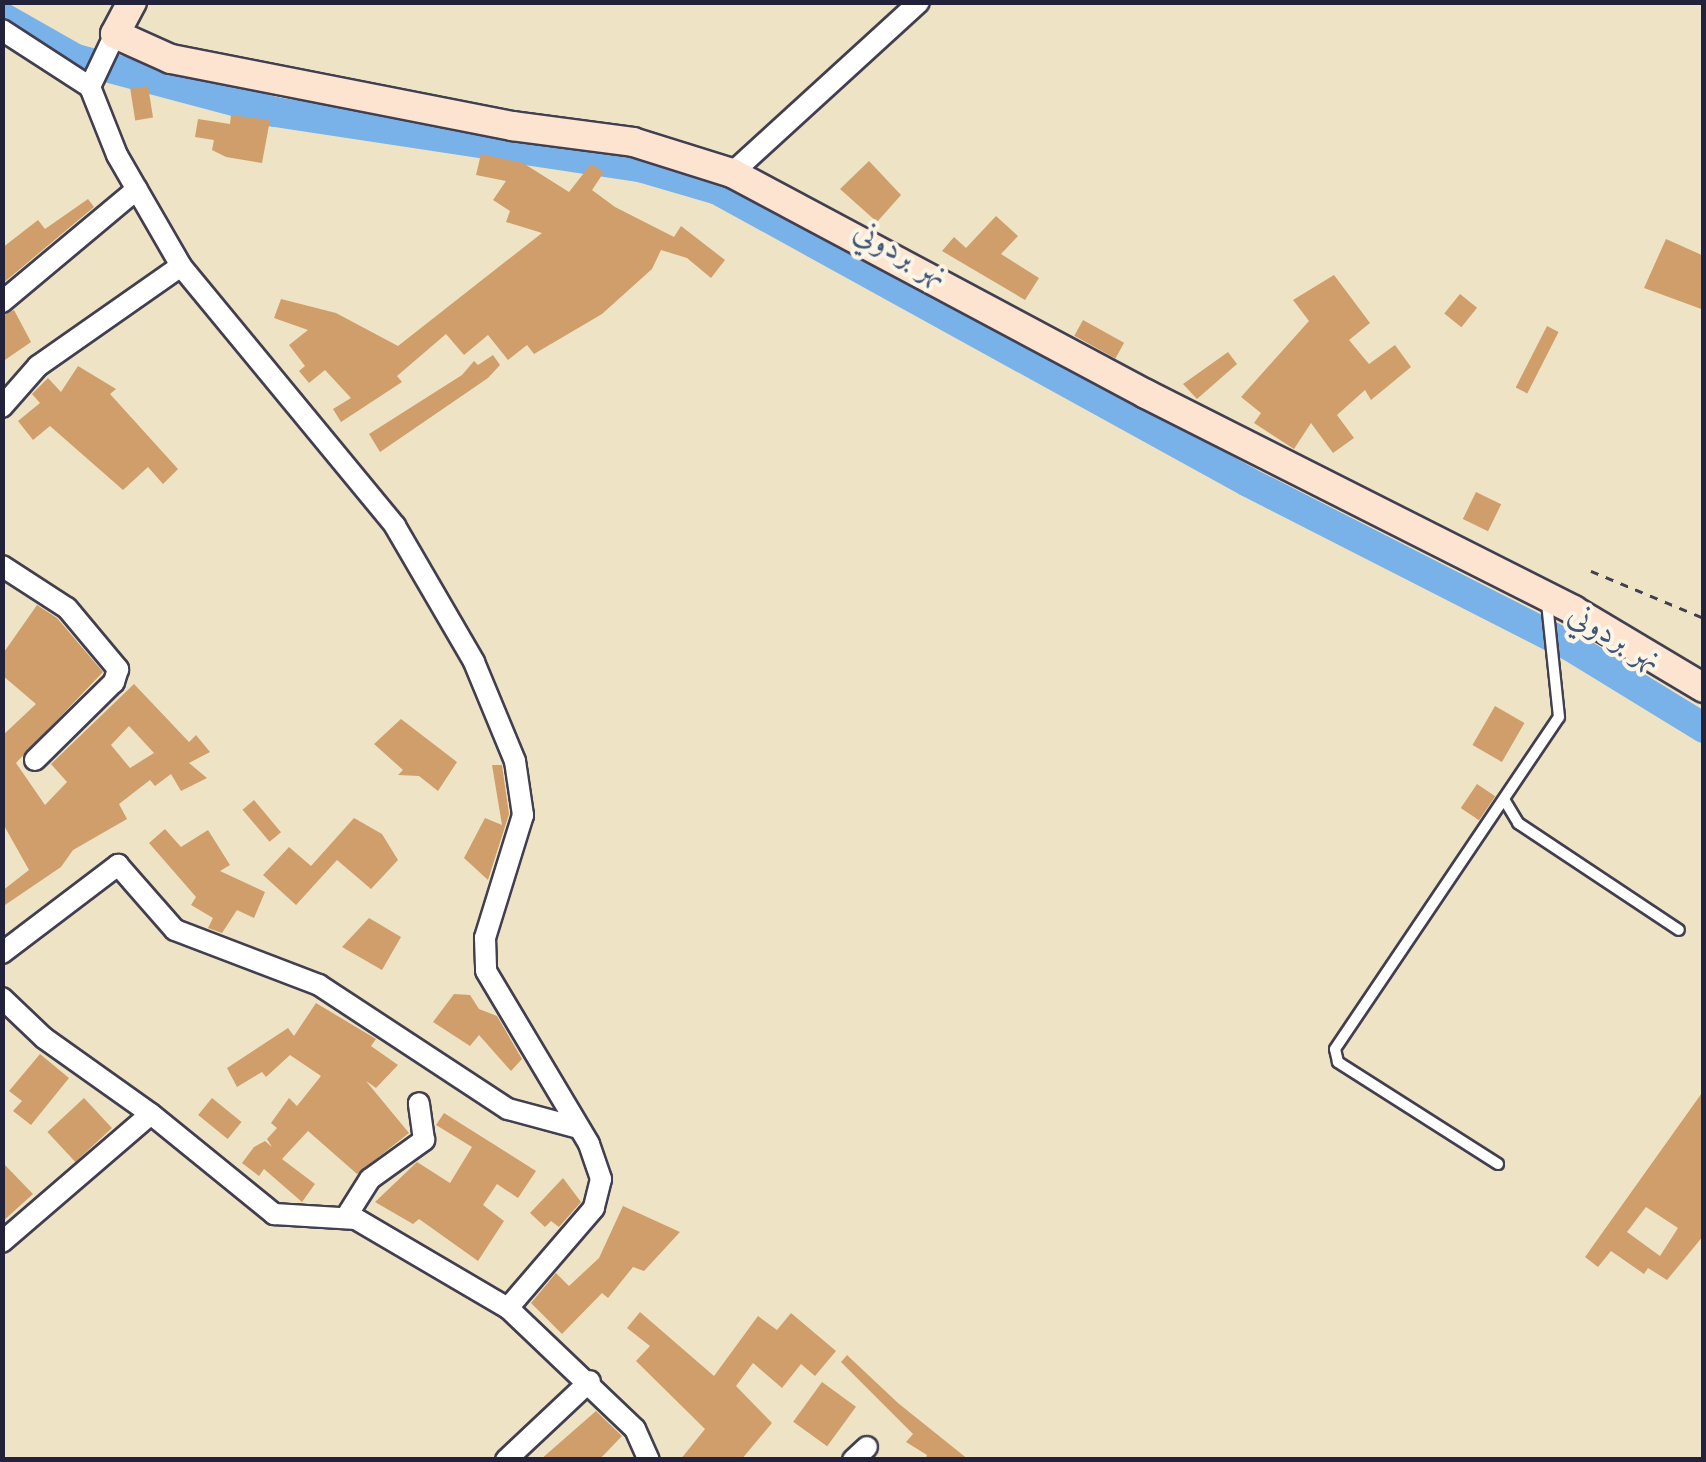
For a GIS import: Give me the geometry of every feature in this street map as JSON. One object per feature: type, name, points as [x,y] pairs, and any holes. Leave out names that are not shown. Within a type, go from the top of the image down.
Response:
[{"type":"street","points":[[92,78],[132,2]]},
{"type":"street","points":[[732,172],[919,2]]},
{"type":"street","points":[[2,30],[92,78],[137,189],[181,266],[395,526],[504,724],[523,815],[485,938],[486,970],[598,1164],[600,1194],[508,1308]]},
{"type":"street","points":[[113,38],[197,66],[633,142],[732,172],[1704,688]]},
{"type":"street","points":[[2,302],[137,189]]},
{"type":"street","points":[[2,406],[38,366],[181,266]]},
{"type":"street","points":[[2,566],[67,608],[118,669],[114,682],[34,760]]},
{"type":"street","points":[[2,952],[118,864],[174,930],[319,984],[508,1108],[579,1128]]},
{"type":"street","points":[[2,998],[44,1038],[151,1114],[274,1214],[299,1220],[346,1216],[508,1308],[590,1381],[635,1429],[649,1460]]},
{"type":"street","points":[[346,1216],[370,1179],[424,1140],[418,1103]]},
{"type":"street","points":[[2,1242],[151,1114]]},
{"type":"street","points":[[506,1460],[590,1381]]},
{"type":"lane","points":[[1498,1164],[1338,1062],[1335,1049],[1558,718],[1548,655],[1547,605]]},
{"type":"lane","points":[[1505,801],[1518,823],[1678,930]]},
{"type":"path","points":[[1591,571],[1704,618]]},
{"type":"building","points":[[148,86],[153,118],[135,120],[130,89]]},
{"type":"building","points":[[231,115],[270,120],[262,163],[226,157],[212,150],[214,140],[195,137],[198,119],[230,124]]},
{"type":"building","points":[[481,154],[523,163],[569,192],[591,164],[604,172],[592,190],[615,207],[674,237],[681,226],[725,260],[711,278],[687,258],[661,250],[652,269],[602,314],[534,354],[527,345],[508,360],[488,335],[464,355],[446,334],[397,376],[402,382],[341,422],[333,409],[351,398],[325,370],[309,383],[299,371],[305,366],[289,345],[308,330],[274,318],[281,299],[336,313],[398,346],[542,233],[506,222],[510,211],[493,200],[506,181],[476,175]]},
{"type":"building","points":[[869,161],[901,195],[877,222],[840,189]]},
{"type":"building","points":[[88,199],[94,207],[2,284],[2,248],[38,220],[45,229]]},
{"type":"building","points":[[996,216],[1018,236],[1001,254],[1039,278],[1025,300],[942,251],[954,237],[966,248]]},
{"type":"building","points":[[1666,239],[1704,256],[1704,310],[1644,288]]},
{"type":"building","points":[[1334,275],[1370,323],[1349,340],[1369,364],[1395,345],[1411,367],[1371,400],[1365,390],[1337,415],[1354,438],[1333,453],[1311,423],[1294,449],[1254,423],[1261,413],[1241,397],[1309,321],[1293,300]]},
{"type":"building","points":[[1460,294],[1477,308],[1461,327],[1444,313]]},
{"type":"building","points":[[14,310],[31,342],[2,362],[2,316]]},
{"type":"building","points":[[1083,320],[1124,343],[1115,359],[1074,336]]},
{"type":"building","points":[[1547,326],[1559,332],[1527,393],[1516,387]]},
{"type":"building","points":[[1228,352],[1237,364],[1197,399],[1183,384]]},
{"type":"building","points":[[493,355],[500,365],[488,378],[380,452],[369,434],[462,375],[474,361],[478,365]]},
{"type":"building","points":[[78,366],[116,389],[110,394],[178,469],[163,484],[148,467],[123,490],[50,426],[33,440],[18,421],[40,403],[32,394],[48,378],[61,392]]},
{"type":"building","points":[[1476,492],[1501,504],[1488,531],[1463,519]]},
{"type":"building","points":[[37,605],[57,618],[103,672],[16,763],[45,805],[67,782],[51,764],[134,684],[189,742],[196,735],[210,752],[189,763],[207,778],[181,791],[171,774],[155,786],[150,780],[119,804],[127,819],[73,850],[61,867],[2,907],[2,891],[29,870],[2,822],[2,736],[36,704],[2,675],[2,655]],"holes":[[[129,726],[154,753],[130,768],[111,745]]]},
{"type":"building","points":[[1495,706],[1524,723],[1502,762],[1472,745]]},
{"type":"building","points":[[401,719],[457,762],[438,791],[419,776],[398,775],[403,770],[374,744]]},
{"type":"building","points":[[492,765],[502,765],[509,814],[488,880],[464,858],[485,818],[502,825]]},
{"type":"building","points":[[1477,784],[1495,796],[1479,820],[1461,808]]},
{"type":"building","points":[[254,800],[281,832],[270,842],[243,810]]},
{"type":"building","points":[[354,818],[382,834],[398,860],[371,889],[337,860],[296,905],[263,875],[289,847],[311,866]]},
{"type":"building","points":[[165,829],[181,847],[208,830],[230,865],[220,871],[265,892],[254,918],[237,910],[222,933],[208,928],[213,918],[191,905],[196,897],[149,843]]},
{"type":"building","points":[[369,918],[401,937],[382,970],[342,947]]},
{"type":"building","points":[[454,994],[470,995],[479,1009],[497,1016],[522,1059],[511,1071],[479,1035],[470,1046],[433,1022]]},
{"type":"building","points":[[316,1003],[376,1039],[371,1046],[398,1065],[376,1088],[366,1081],[409,1133],[357,1174],[308,1131],[282,1159],[315,1184],[302,1202],[264,1169],[259,1176],[242,1163],[254,1147],[265,1141],[272,1147],[267,1139],[277,1128],[271,1123],[289,1098],[297,1106],[321,1076],[290,1055],[266,1077],[262,1072],[237,1087],[227,1068],[288,1028],[294,1036]]},
{"type":"building","points":[[40,1054],[69,1078],[31,1125],[13,1111],[22,1101],[9,1091]]},
{"type":"building","points":[[1704,1090],[1704,1235],[1667,1280],[1648,1268],[1644,1274],[1611,1251],[1598,1267],[1585,1257]],"holes":[[[1646,1207],[1678,1228],[1660,1256],[1627,1232]]]},
{"type":"building","points":[[84,1098],[112,1128],[75,1162],[47,1132]]},
{"type":"building","points":[[212,1098],[242,1122],[228,1139],[198,1115]]},
{"type":"building","points":[[444,1113],[536,1171],[518,1198],[497,1184],[483,1205],[504,1221],[478,1261],[419,1219],[413,1224],[375,1202],[417,1162],[450,1183],[472,1147],[436,1125]]},
{"type":"building","points":[[2,1162],[33,1194],[2,1222]]},
{"type":"building","points":[[563,1178],[581,1202],[559,1227],[551,1221],[545,1227],[530,1213]]},
{"type":"building","points":[[623,1206],[680,1232],[644,1271],[633,1267],[608,1298],[602,1293],[562,1334],[531,1303],[556,1273],[569,1286],[599,1258]]},
{"type":"building","points":[[640,1312],[714,1376],[758,1316],[777,1330],[791,1313],[836,1351],[815,1376],[801,1364],[782,1388],[753,1363],[736,1386],[772,1423],[741,1460],[680,1460],[705,1429],[636,1361],[650,1346],[627,1328]]},
{"type":"building","points":[[847,1355],[898,1403],[969,1460],[925,1460],[927,1455],[906,1442],[913,1434],[841,1362]]},
{"type":"building","points":[[822,1382],[856,1407],[827,1446],[793,1422]]},
{"type":"building","points":[[596,1411],[622,1436],[599,1460],[540,1460]]},
{"type":"waterway","name":"نهر بردوني","points":[[2,17],[76,59],[275,112],[640,167],[718,190],[1248,482],[1570,646],[1704,728]]}]
